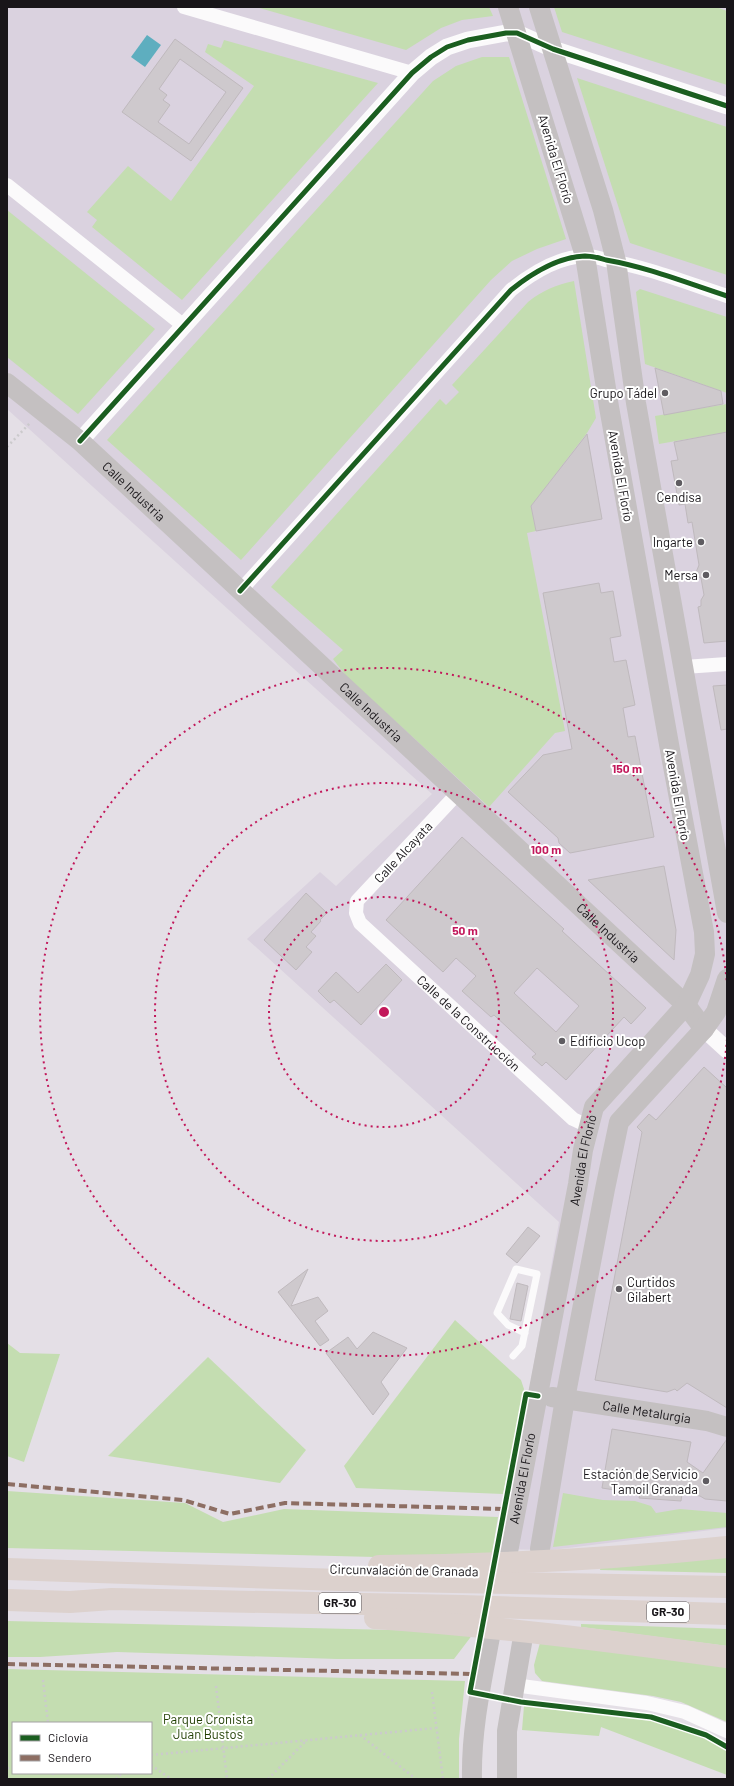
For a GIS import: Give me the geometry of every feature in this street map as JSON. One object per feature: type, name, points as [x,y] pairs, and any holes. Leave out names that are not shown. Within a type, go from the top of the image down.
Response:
[{"type":"highway","points":[[641,1554],[668,1543],[727,1535]]},
{"type":"highway","points":[[249,1576],[296,1568],[462,1565],[727,1547]]},
{"type":"highway","name":"Circunvalación de Granada","points":[[7,1569],[460,1582],[727,1587]]},
{"type":"highway","name":"GR-30","points":[[7,1600],[70,1602],[112,1599],[454,1605],[727,1614]]},
{"type":"highway","points":[[70,1602],[114,1610],[358,1617],[458,1624],[608,1641],[727,1657]]},
{"type":"main road","name":"Avenida El Florío","points":[[508,7],[586,256],[609,407],[655,672],[704,932],[705,954],[700,975],[686,1005],[594,1107],[588,1126],[508,1552]]},
{"type":"main road","points":[[540,7],[603,210],[616,261],[636,403],[684,667],[721,845],[727,913]]},
{"type":"main road","name":"Calle Industria","points":[[7,383],[80,441],[457,794],[686,1005],[704,1029]]},
{"type":"main road","points":[[655,672],[684,667]]},
{"type":"main road","points":[[688,848],[721,845]]},
{"type":"main road","name":"Avenida El Florío","points":[[540,1550],[565,1400],[619,1122],[704,1029],[716,1012],[727,979]]},
{"type":"main road","points":[[588,1126],[616,1132]]},
{"type":"main road","name":"Calle Metalurgia","points":[[538,1396],[707,1421],[727,1427]]},
{"type":"main road","points":[[472,1779],[474,1727],[490,1638]]},
{"type":"main road","points":[[507,1779],[507,1731],[522,1643]]},
{"type":"main road","points":[[474,1727],[507,1731]]},
{"type":"street","points":[[184,7],[412,73]]},
{"type":"street","points":[[80,441],[412,73],[431,57],[448,47],[468,40],[506,33],[516,33],[553,49],[727,106]]},
{"type":"street","points":[[7,185],[184,326]]},
{"type":"street","points":[[240,590],[511,290],[526,277],[542,268],[562,261],[586,256],[616,261],[727,296]]},
{"type":"street","points":[[684,667],[727,664]]},
{"type":"street","name":"Calle Alcayata","points":[[356,913],[357,901],[457,794]]},
{"type":"street","name":"Calle de la Construcción","points":[[356,913],[360,923],[573,1119],[588,1126]]},
{"type":"street","name":"Calle Industria","points":[[704,1029],[727,1050]]},
{"type":"street","points":[[514,1685],[647,1703],[686,1712],[727,1731]]},
{"type":"lane","points":[[513,1356],[522,1346],[525,1333],[537,1274],[516,1270],[497,1313],[508,1325],[525,1333]]},
{"type":"path","points":[[7,447],[30,423]]},
{"type":"path","points":[[43,1680],[48,1722]]},
{"type":"path","points":[[216,1686],[227,1779]]},
{"type":"path","points":[[432,1692],[443,1779]]},
{"type":"path","points":[[152,1755],[436,1728]]},
{"type":"path","points":[[360,1735],[416,1779]]},
{"type":"path","points":[[268,1779],[307,1740]]},
{"type":"path","points":[[152,1766],[171,1779]]},
{"type":"shaded area","points":[[7,7],[727,7],[727,1528],[552,1550],[501,1549],[559,1222],[247,939],[320,872],[336,886],[432,794],[7,409]]},
{"type":"green space","points":[[256,7],[489,7],[493,16],[462,20],[441,28],[406,50]]},
{"type":"green space","points":[[554,7],[716,7],[727,11],[727,85],[562,32]]},
{"type":"green space","points":[[224,40],[378,83],[182,300],[92,227],[97,220],[87,212],[128,166],[171,201],[254,86],[205,52],[208,44],[221,48]]},
{"type":"green space","points":[[482,57],[509,57],[566,239],[537,249],[512,261],[491,280],[241,560],[107,440],[433,81],[456,66]]},
{"type":"green space","points":[[577,78],[727,127],[727,275],[630,243]]},
{"type":"green space","points":[[7,210],[155,329],[78,414],[7,357]]},
{"type":"green space","points":[[574,281],[596,418],[587,433],[531,506],[536,531],[527,533],[565,731],[555,733],[489,807],[346,676],[333,659],[343,650],[271,587],[440,399],[446,405],[459,392],[452,385],[528,302],[550,288]]},
{"type":"green space","points":[[640,289],[727,317],[727,393],[645,364],[636,292]]},
{"type":"green space","points":[[727,404],[727,432],[659,444],[655,416]]},
{"type":"green space","points":[[455,1320],[521,1380],[524,1389],[503,1494],[356,1488],[344,1466]]},
{"type":"green space","points":[[7,1343],[20,1353],[60,1354],[24,1462],[7,1456]]},
{"type":"green space","points":[[208,1357],[306,1450],[280,1483],[108,1456]]},
{"type":"green space","points":[[7,1491],[185,1503],[223,1522],[284,1509],[498,1517],[492,1553],[416,1558],[7,1548]]},
{"type":"green space","points":[[563,1493],[603,1500],[635,1501],[651,1506],[656,1513],[680,1509],[727,1513],[727,1527],[553,1547]]},
{"type":"green space","points":[[727,1556],[727,1573],[600,1570],[601,1566]]},
{"type":"green space","points":[[7,1621],[435,1631],[473,1634],[454,1659],[337,1659],[117,1652],[40,1657],[7,1657]]},
{"type":"green space","points":[[581,1624],[727,1629],[727,1646],[581,1627]]},
{"type":"green space","points":[[541,1639],[727,1667],[727,1722],[681,1702],[653,1696],[542,1681],[535,1673],[534,1665]]},
{"type":"green space","name":"Parque Cronista Juan Bustos","points":[[7,1669],[465,1681],[459,1739],[459,1779],[7,1779]]},
{"type":"green space","points":[[524,1706],[650,1720],[705,1738],[727,1750],[727,1775],[601,1727],[599,1736],[522,1730]]},
{"type":"water","points":[[147,35],[161,45],[145,67],[131,57]]},
{"type":"building","points":[[175,39],[243,88],[191,161],[122,112]],"holes":[[[180,59],[226,92],[189,144],[158,122],[170,105],[163,100],[167,95],[159,89]]]},
{"type":"building","points":[[655,368],[721,391],[723,404],[664,415]]},
{"type":"building","points":[[727,432],[727,641],[704,643],[698,607],[701,606],[701,600],[704,595],[701,578],[695,575],[699,565],[692,522],[688,523],[685,504],[679,505],[671,461],[678,460],[674,442]]},
{"type":"building","points":[[587,434],[602,519],[536,531],[531,506]]},
{"type":"building","points":[[599,583],[601,593],[613,591],[621,636],[610,638],[614,662],[626,660],[635,705],[623,708],[628,737],[635,736],[654,837],[570,853],[559,843],[558,838],[508,792],[543,755],[572,749],[543,593]]},
{"type":"building","points":[[727,685],[727,729],[721,730],[713,686]]},
{"type":"building","points":[[462,837],[564,929],[562,931],[646,1008],[631,1024],[624,1017],[566,1080],[546,1062],[542,1066],[532,1057],[536,1054],[494,1015],[491,1017],[462,991],[476,976],[456,958],[443,972],[386,920]],"holes":[[[537,968],[579,1006],[556,1032],[514,993]]]},
{"type":"building","points":[[664,866],[676,930],[674,960],[588,880]]},
{"type":"building","points":[[306,893],[327,913],[311,932],[316,936],[306,947],[312,952],[296,970],[264,940]]},
{"type":"building","points":[[386,964],[402,980],[361,1025],[334,1000],[330,1003],[318,991],[336,972],[358,993]]},
{"type":"building","points":[[704,1067],[727,1088],[727,1408],[687,1383],[677,1391],[675,1389],[667,1392],[595,1380],[642,1132],[637,1127],[649,1114],[656,1120]]},
{"type":"building","points":[[528,1227],[540,1236],[517,1263],[506,1254]]},
{"type":"building","points":[[308,1269],[291,1306],[318,1297],[328,1311],[315,1321],[329,1340],[320,1346],[278,1292]]},
{"type":"building","points":[[517,1283],[528,1286],[521,1321],[510,1319]]},
{"type":"building","points":[[373,1332],[407,1348],[381,1382],[389,1394],[373,1415],[326,1353],[348,1337],[357,1349]]},
{"type":"building","points":[[612,1429],[691,1442],[687,1462],[703,1473],[727,1439],[727,1501],[705,1499],[700,1496],[682,1493],[681,1501],[639,1498],[640,1494],[602,1488]]},
{"type":"marked path","points":[[7,1484],[183,1500],[230,1514],[285,1503],[503,1509]]},
{"type":"marked path","points":[[7,1664],[473,1674]]},
{"type":"cycle path","points":[[80,441],[412,73],[431,57],[447,47],[468,40],[506,33],[517,33],[553,49],[727,106]]},
{"type":"cycle path","points":[[240,591],[511,290],[536,272],[565,259],[590,256],[652,271],[727,296]]},
{"type":"cycle path","points":[[538,1396],[526,1394],[470,1692],[521,1702],[651,1717],[706,1735],[727,1747]]},
{"type":"place","name":"Grupo Tádel","points":[[665,393]]},
{"type":"place","name":"Cendisa","points":[[679,483]]},
{"type":"place","name":"Ingarte","points":[[701,542]]},
{"type":"place","name":"Mersa","points":[[706,575]]},
{"type":"place","name":"Edificio Ucop","points":[[562,1041]]},
{"type":"place","name":"Curtidos Gilabert","points":[[619,1289]]},
{"type":"place","name":"Estación de Servicio Tamoil Granada","points":[[706,1481]]}]
